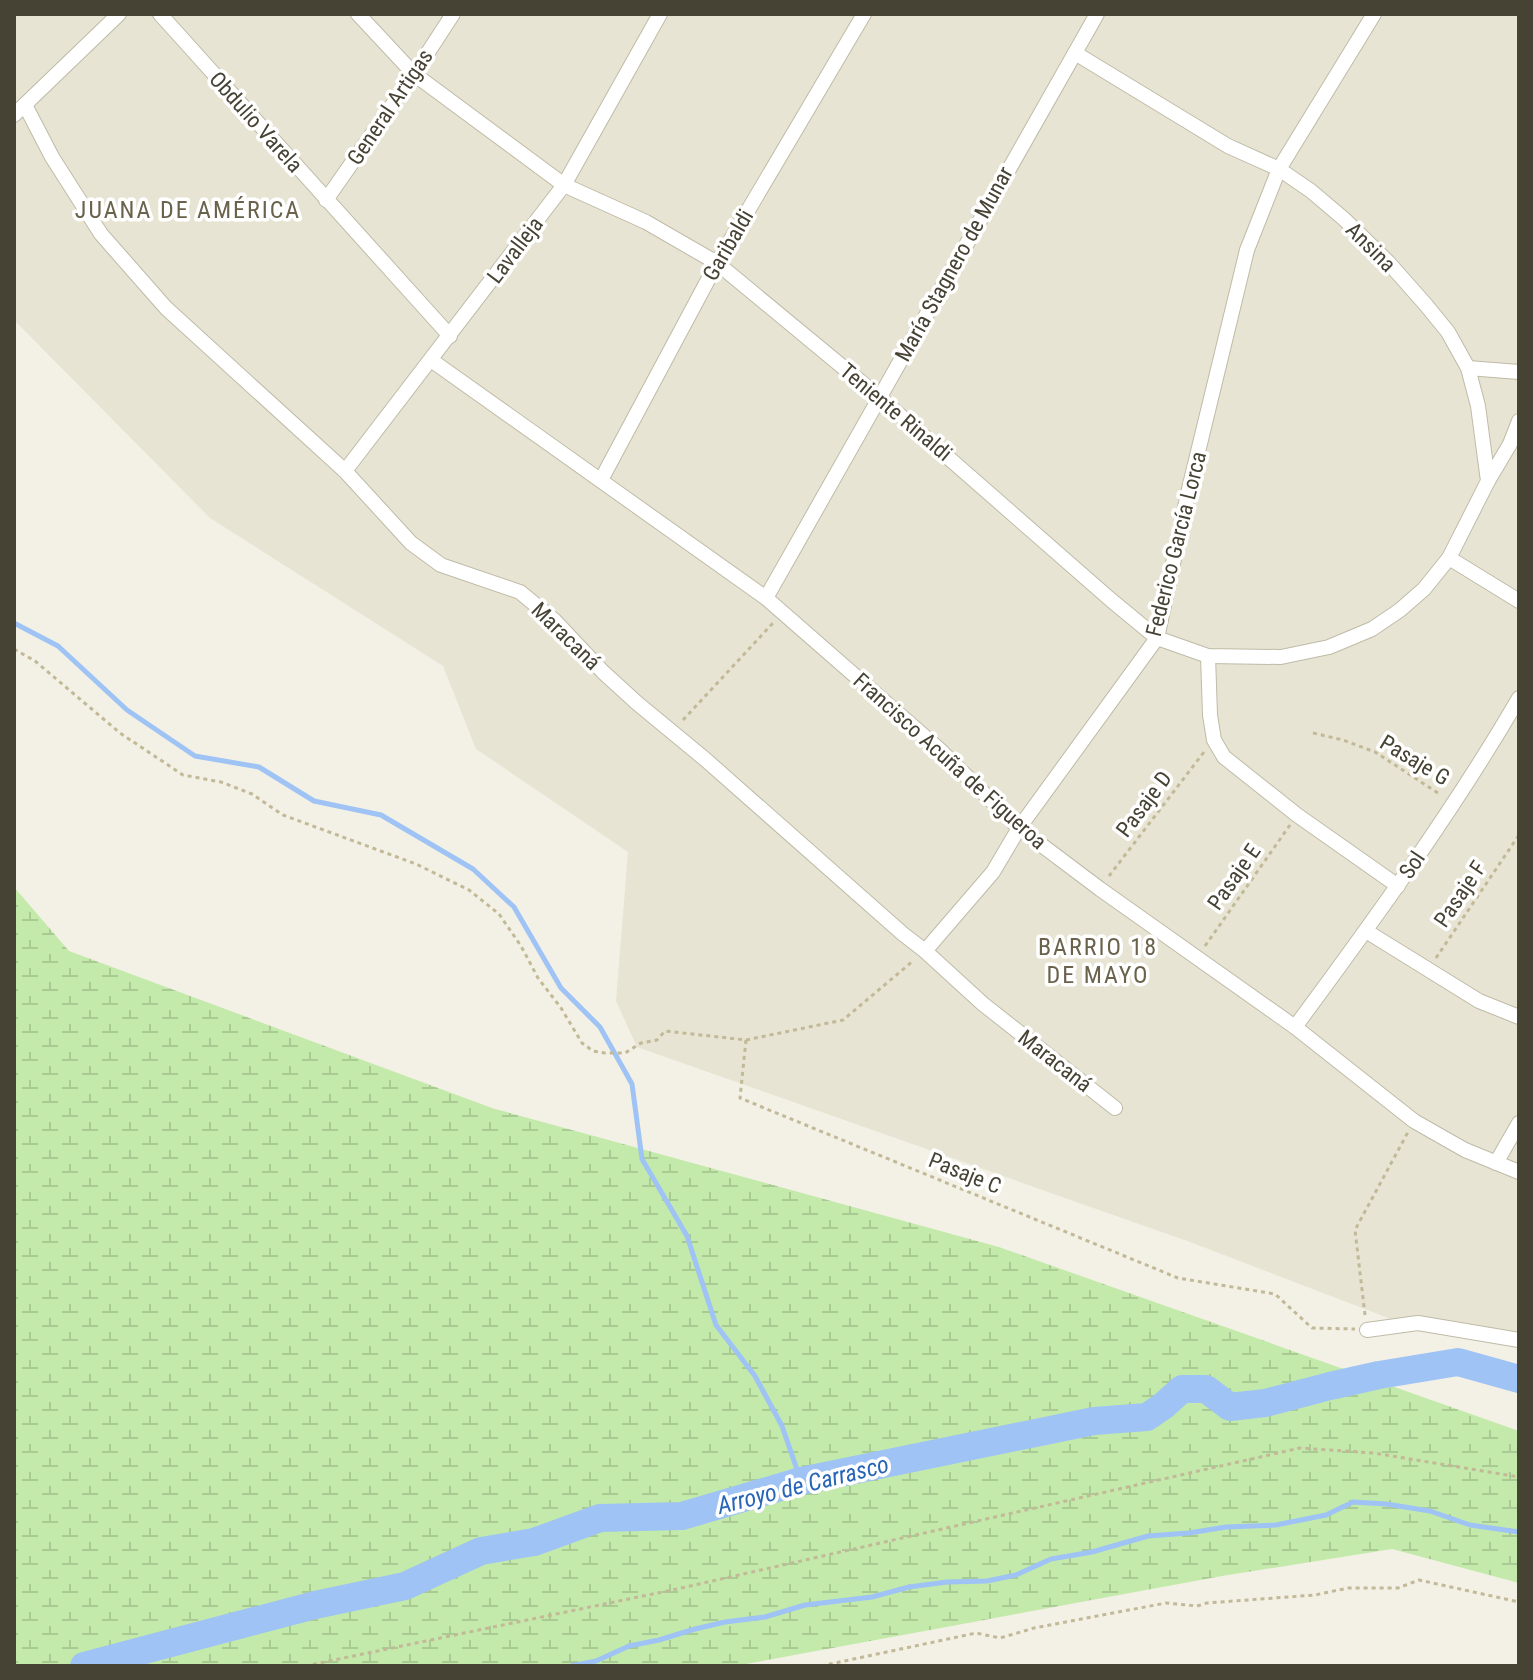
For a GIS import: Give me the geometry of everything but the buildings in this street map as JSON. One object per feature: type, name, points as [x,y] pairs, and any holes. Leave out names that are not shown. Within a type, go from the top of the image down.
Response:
[{"type":"street","points":[[20,110],[119,14]]},
{"type":"street","name":"Obdulio Varela","points":[[160,14],[450,336]]},
{"type":"street","name":"Teniente Rinaldi","points":[[358,14],[414,74],[564,185],[646,222],[717,263],[879,397],[1157,638],[1208,656],[1281,657],[1329,647],[1372,629],[1400,610],[1424,589],[1449,558]]},
{"type":"street","name":"General Artigas","points":[[326,200],[453,14]]},
{"type":"street","name":"Lavalleja","points":[[345,471],[564,185],[660,14]]},
{"type":"street","name":"Garibaldi","points":[[601,480],[717,263],[864,14]]},
{"type":"street","name":"María Stagnero de Munar","points":[[766,598],[1097,14]]},
{"type":"street","name":"Federico García Lorca","points":[[925,951],[993,872],[1019,828],[1157,638],[1189,489],[1247,250],[1279,169],[1374,14]]},
{"type":"street","name":"Ansina","points":[[1075,53],[1228,146],[1279,169],[1344,219],[1388,262],[1448,332],[1468,368],[1478,406],[1488,481]]},
{"type":"street","name":"Maracaná","points":[[20,110],[101,234],[166,308],[345,471],[411,543],[441,565],[520,592],[555,621],[626,693],[983,1004],[1115,1108]]},
{"type":"street","name":"Francisco Acuña de Figueroa","points":[[431,360],[766,598],[940,750],[1019,828],[1100,889],[1295,1027],[1414,1121],[1465,1150],[1519,1172]]},
{"type":"street","points":[[1468,368],[1519,372]]},
{"type":"street","points":[[1519,421],[1510,444],[1449,558],[1519,601]]},
{"type":"street","points":[[1208,656],[1210,715],[1214,740],[1224,757],[1297,815],[1398,886]]},
{"type":"street","name":"Sol","points":[[1295,1027],[1398,886],[1491,746],[1519,698]]},
{"type":"street","points":[[1366,931],[1479,1001],[1519,1017]]},
{"type":"street","points":[[1496,1163],[1519,1123]]},
{"type":"street","points":[[1367,1330],[1418,1323],[1519,1340]]},
{"type":"path","points":[[672,732],[782,613]]},
{"type":"path","points":[[14,649],[35,661],[120,733],[183,775],[221,782],[252,794],[283,815],[416,864],[469,890],[499,914],[582,1043],[593,1051],[625,1053],[641,1043],[657,1040],[665,1031],[746,1040],[843,1020],[925,951]]},
{"type":"path","name":"Pasaje G","points":[[1313,733],[1375,752],[1454,802]]},
{"type":"path","name":"Pasaje D","points":[[1100,889],[1214,740]]},
{"type":"path","name":"Pasaje E","points":[[1197,957],[1297,815]]},
{"type":"path","name":"Pasaje F","points":[[1427,971],[1519,835]]},
{"type":"path","name":"Pasaje C","points":[[746,1040],[740,1098],[1178,1278],[1275,1294],[1312,1328],[1367,1330]]},
{"type":"path","points":[[1367,1330],[1355,1230],[1414,1121]]},
{"type":"path","points":[[305,1666],[677,1589],[1300,1448],[1374,1453],[1519,1477]]},
{"type":"path","points":[[821,1666],[976,1633],[1000,1638],[1034,1628],[1166,1603],[1197,1606],[1315,1595],[1348,1588],[1398,1588],[1419,1580],[1519,1602]]},
{"type":"shaded area","points":[[14,14],[1519,14],[1519,1347],[1404,1324],[1190,1242],[637,1047],[616,1001],[628,852],[476,749],[443,666],[210,518],[14,320]]},
{"type":"green space","points":[[14,887],[69,951],[492,1108],[999,1247],[1519,1431],[1519,1583],[1392,1549],[1222,1576],[735,1666],[14,1666]]},
{"type":"waterway","points":[[14,623],[58,646],[127,710],[195,756],[259,767],[314,801],[381,815],[473,869],[514,907],[561,988],[600,1027],[632,1084],[642,1159],[687,1236],[716,1325],[755,1376],[782,1426],[801,1481]]},
{"type":"waterway","name":"Arroyo de Carrasco","points":[[84,1666],[315,1605],[405,1586],[481,1551],[534,1542],[600,1518],[682,1516],[801,1481],[1094,1421],[1147,1417],[1182,1389],[1206,1389],[1230,1407],[1265,1403],[1379,1375],[1458,1362],[1519,1379]]},
{"type":"waterway","points":[[571,1666],[596,1661],[629,1646],[725,1622],[765,1617],[805,1605],[872,1597],[909,1587],[987,1581],[1016,1575],[1051,1559],[1092,1552],[1148,1536],[1276,1525],[1326,1515],[1353,1502],[1430,1511],[1470,1525],[1519,1532]]},
{"type":"district","name":"JUANA DE AMÉRICA","points":[[188,210]]},
{"type":"district","name":"BARRIO 18 DE MAYO","points":[[1098,961]]}]
